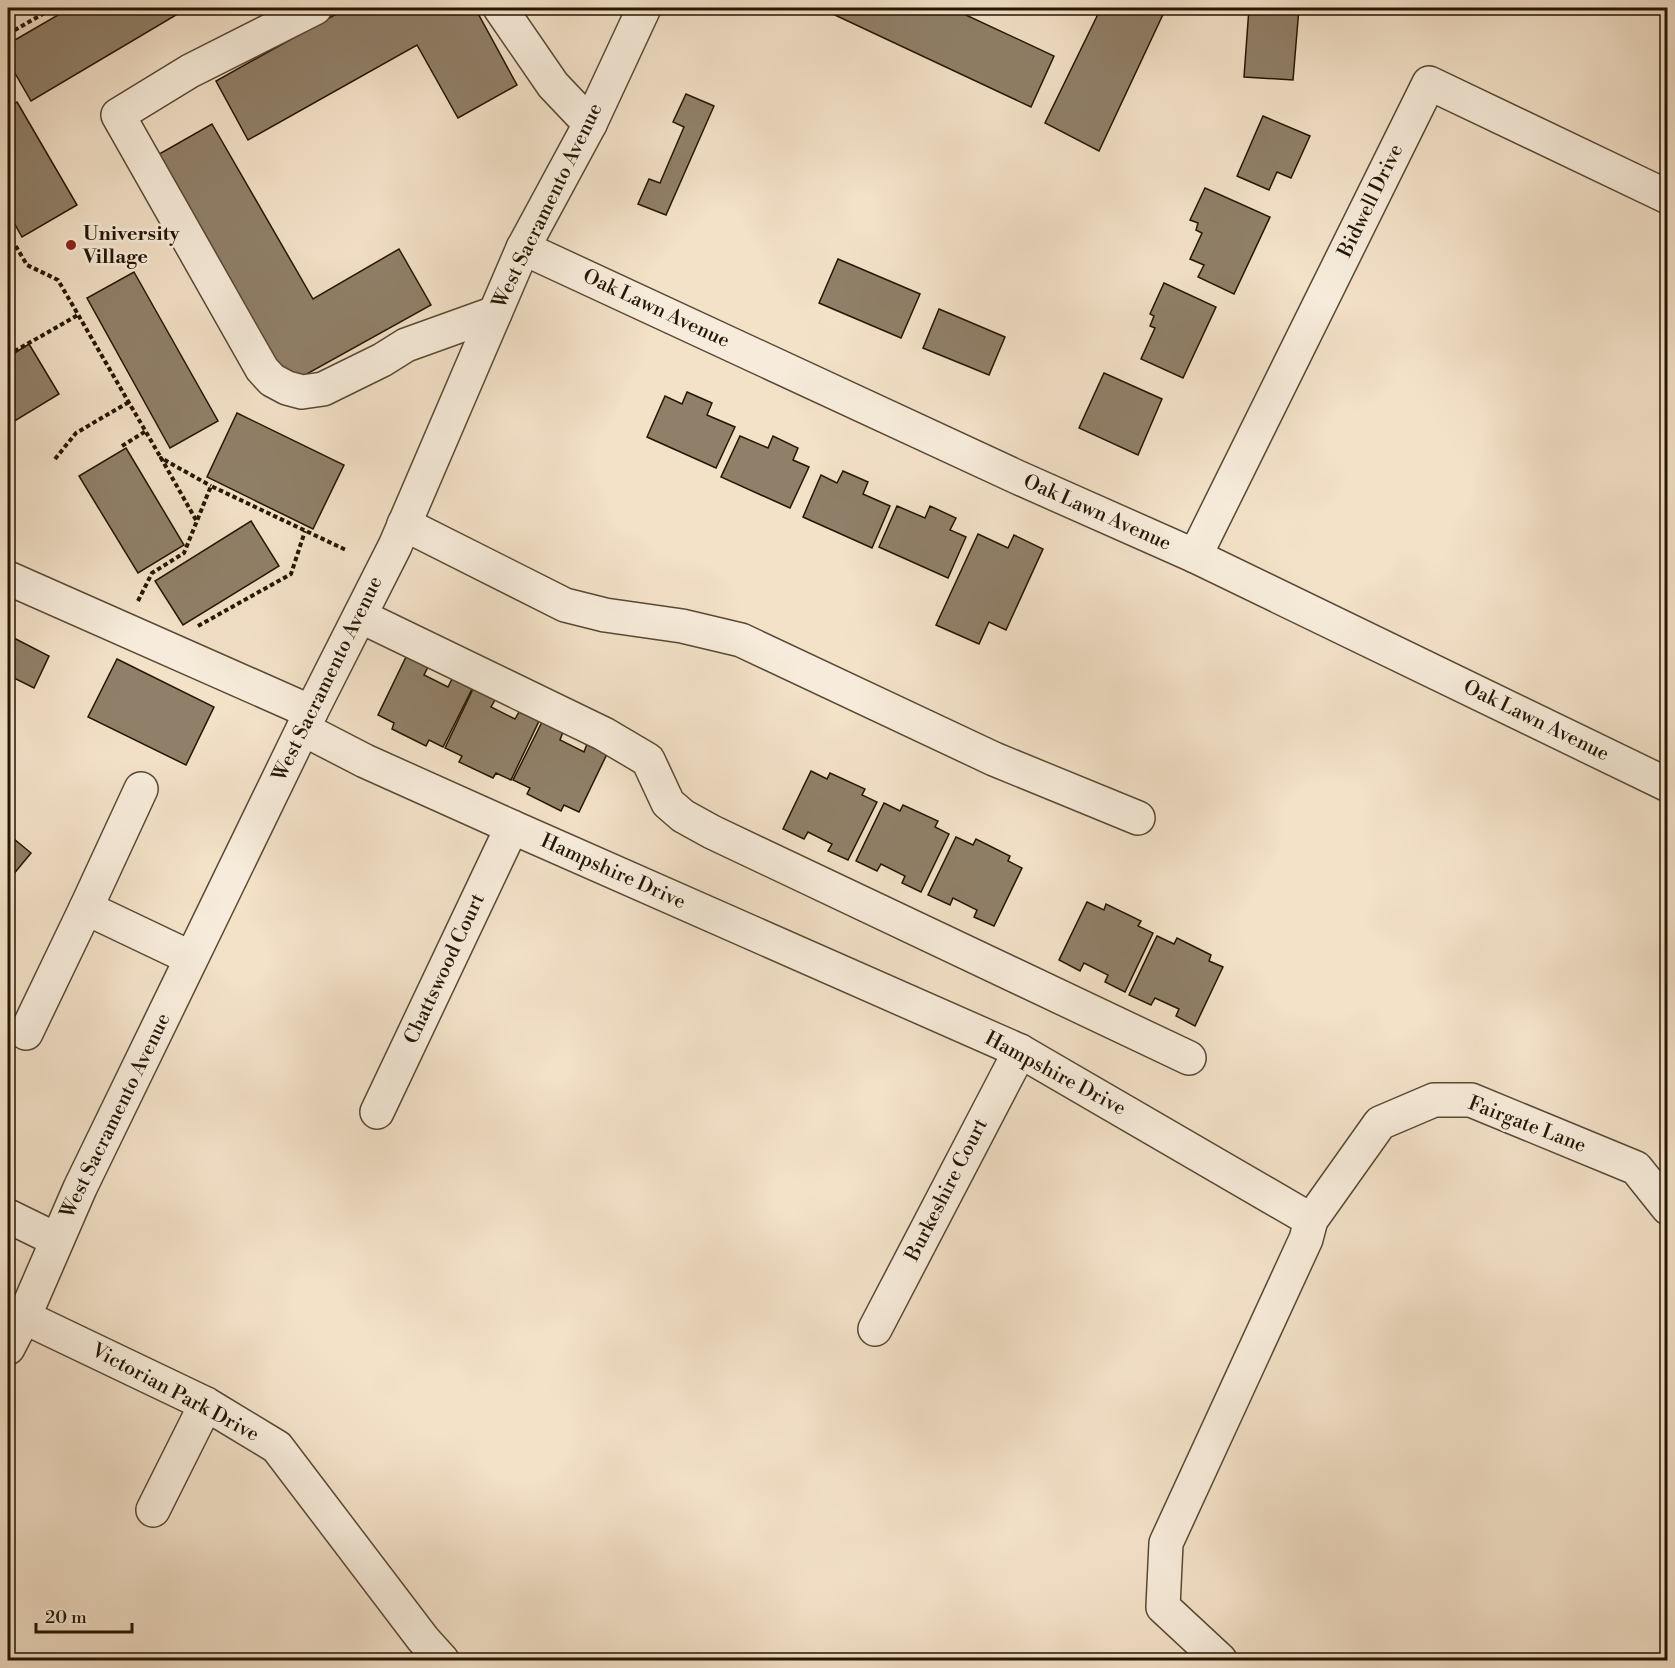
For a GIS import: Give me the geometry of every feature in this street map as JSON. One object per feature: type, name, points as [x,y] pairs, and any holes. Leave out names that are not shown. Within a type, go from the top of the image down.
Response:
[{"type":"street","points":[[315,8],[190,71],[118,115],[240,332],[262,369],[272,380],[287,388],[302,392],[323,389],[382,360],[406,345],[495,313]]},
{"type":"street","points":[[500,8],[553,85],[590,124]]},
{"type":"street","name":"West Sacramento Avenue","points":[[8,1348],[24,1317],[80,1188],[404,524],[523,248],[590,124],[644,8]]},
{"type":"street","name":"Bidwell Drive","points":[[1195,556],[1429,83],[1668,197]]},
{"type":"street","name":"Oak Lawn Avenue","points":[[523,248],[1017,477],[1195,556],[1668,785]]},
{"type":"street","points":[[404,524],[565,605],[605,615],[682,626],[741,639],[993,759],[1138,818]]},
{"type":"street","name":"Hampshire Drive","points":[[8,578],[125,618],[307,721],[365,760],[1020,1051],[1311,1220]]},
{"type":"street","points":[[360,616],[634,750],[648,760],[668,803],[683,816],[712,832],[1189,1058]]},
{"type":"street","points":[[26,1033],[141,789]]},
{"type":"street","name":"Chattswood Court","points":[[377,1112],[512,827]]},
{"type":"street","points":[[86,908],[191,958]]},
{"type":"street","name":"Burkeshire Court","points":[[875,1329],[1020,1051]]},
{"type":"street","name":"Fairgate Lane","points":[[1311,1220],[1380,1123],[1434,1100],[1471,1100],[1636,1168],[1668,1208]]},
{"type":"street","points":[[8,1216],[57,1240]]},
{"type":"street","points":[[1220,1660],[1163,1606],[1166,1544],[1306,1239],[1311,1220]]},
{"type":"street","name":"Victorian Park Drive","points":[[24,1317],[206,1404],[277,1447],[423,1639],[442,1660]]},
{"type":"street","points":[[153,1510],[206,1404]]},
{"type":"path","points":[[8,34],[53,8]]},
{"type":"path","points":[[8,233],[27,265],[58,280],[197,520]]},
{"type":"path","points":[[8,355],[78,315]]},
{"type":"path","points":[[55,459],[76,433],[129,402]]},
{"type":"path","points":[[122,446],[146,431]]},
{"type":"path","points":[[161,458],[211,486],[346,550]]},
{"type":"path","points":[[125,618],[152,573],[184,553],[211,486]]},
{"type":"path","points":[[195,628],[291,574],[305,531]]},
{"type":"building","points":[[70,8],[171,8],[176,15],[31,101],[8,61],[8,44]]},
{"type":"building","points":[[347,8],[475,8],[517,85],[458,118],[417,45],[248,140],[216,81]]},
{"type":"building","points":[[820,8],[951,8],[1054,56],[1031,107]]},
{"type":"building","points":[[1101,8],[1166,8],[1099,151],[1045,123]]},
{"type":"building","points":[[1249,8],[1299,8],[1293,80],[1244,77]]},
{"type":"building","points":[[686,94],[714,106],[666,215],[638,204],[649,179],[660,183],[684,127],[673,122]]},
{"type":"building","points":[[17,102],[77,205],[22,237],[8,212],[8,108]]},
{"type":"building","points":[[1263,116],[1310,136],[1291,178],[1277,172],[1269,190],[1237,176]]},
{"type":"building","points":[[212,124],[313,299],[399,249],[431,305],[287,385],[154,157]]},
{"type":"building","points":[[1205,188],[1270,217],[1234,294],[1198,277],[1204,265],[1190,259],[1202,233],[1196,230],[1198,223],[1190,220]]},
{"type":"building","points":[[838,259],[920,294],[901,338],[819,303]]},
{"type":"building","points":[[134,272],[218,421],[170,448],[87,298]]},
{"type":"building","points":[[1164,283],[1216,307],[1183,378],[1141,359],[1155,328],[1150,326],[1154,316],[1150,314]]},
{"type":"building","points":[[939,309],[1005,337],[989,375],[923,348]]},
{"type":"building","points":[[29,344],[59,394],[8,425],[8,357]]},
{"type":"building","points":[[1104,373],[1162,399],[1138,455],[1079,428]]},
{"type":"building","points":[[687,392],[712,403],[707,415],[735,427],[716,468],[647,437],[665,396],[682,404]]},
{"type":"building","points":[[237,413],[344,465],[313,529],[207,477]]},
{"type":"building","points":[[740,436],[768,448],[773,436],[798,448],[793,460],[809,467],[790,508],[721,477]]},
{"type":"building","points":[[126,448],[184,545],[138,573],[79,476]]},
{"type":"building","points":[[843,471],[868,482],[863,494],[890,506],[872,548],[803,517],[821,475],[837,483]]},
{"type":"building","points":[[897,506],[925,518],[930,506],[956,518],[950,530],[966,537],[948,578],[879,547]]},
{"type":"building","points":[[251,521],[279,566],[183,625],[155,581]]},
{"type":"building","points":[[978,534],[1008,548],[1014,535],[1043,549],[1006,630],[989,622],[979,644],[936,625]]},
{"type":"building","points":[[8,635],[49,656],[34,688],[8,675]]},
{"type":"building","points":[[406,657],[428,667],[424,675],[448,687],[452,679],[472,689],[443,747],[429,740],[426,746],[392,729],[394,723],[378,715]]},
{"type":"building","points":[[117,659],[214,707],[186,765],[88,717]]},
{"type":"building","points":[[473,689],[495,700],[491,707],[515,719],[519,712],[539,721],[511,780],[496,773],[493,778],[459,762],[462,756],[445,748]]},
{"type":"building","points":[[542,722],[563,732],[560,740],[584,752],[587,744],[607,754],[579,812],[564,805],[561,811],[527,794],[530,788],[513,780]]},
{"type":"building","points":[[811,771],[827,779],[830,773],[865,789],[862,795],[877,802],[848,860],[828,851],[832,844],[808,832],[804,839],[783,829]]},
{"type":"building","points":[[884,803],[900,811],[903,805],[938,821],[935,827],[949,834],[921,892],[902,883],[905,876],[881,864],[877,871],[856,861]]},
{"type":"building","points":[[8,834],[31,853],[8,881]]},
{"type":"building","points":[[956,837],[973,845],[976,839],[1010,856],[1008,861],[1022,868],[994,926],[974,917],[977,910],[953,898],[950,905],[928,895]]},
{"type":"building","points":[[1087,902],[1104,910],[1106,904],[1141,921],[1138,926],[1153,933],[1125,992],[1105,982],[1108,975],[1084,963],[1080,971],[1059,960]]},
{"type":"building","points":[[1157,936],[1174,944],[1177,938],[1211,955],[1209,961],[1223,967],[1195,1026],[1176,1016],[1179,1009],[1155,998],[1151,1005],[1129,995]]},
{"type":"place","name":"University Village","points":[[71,245]]}]
